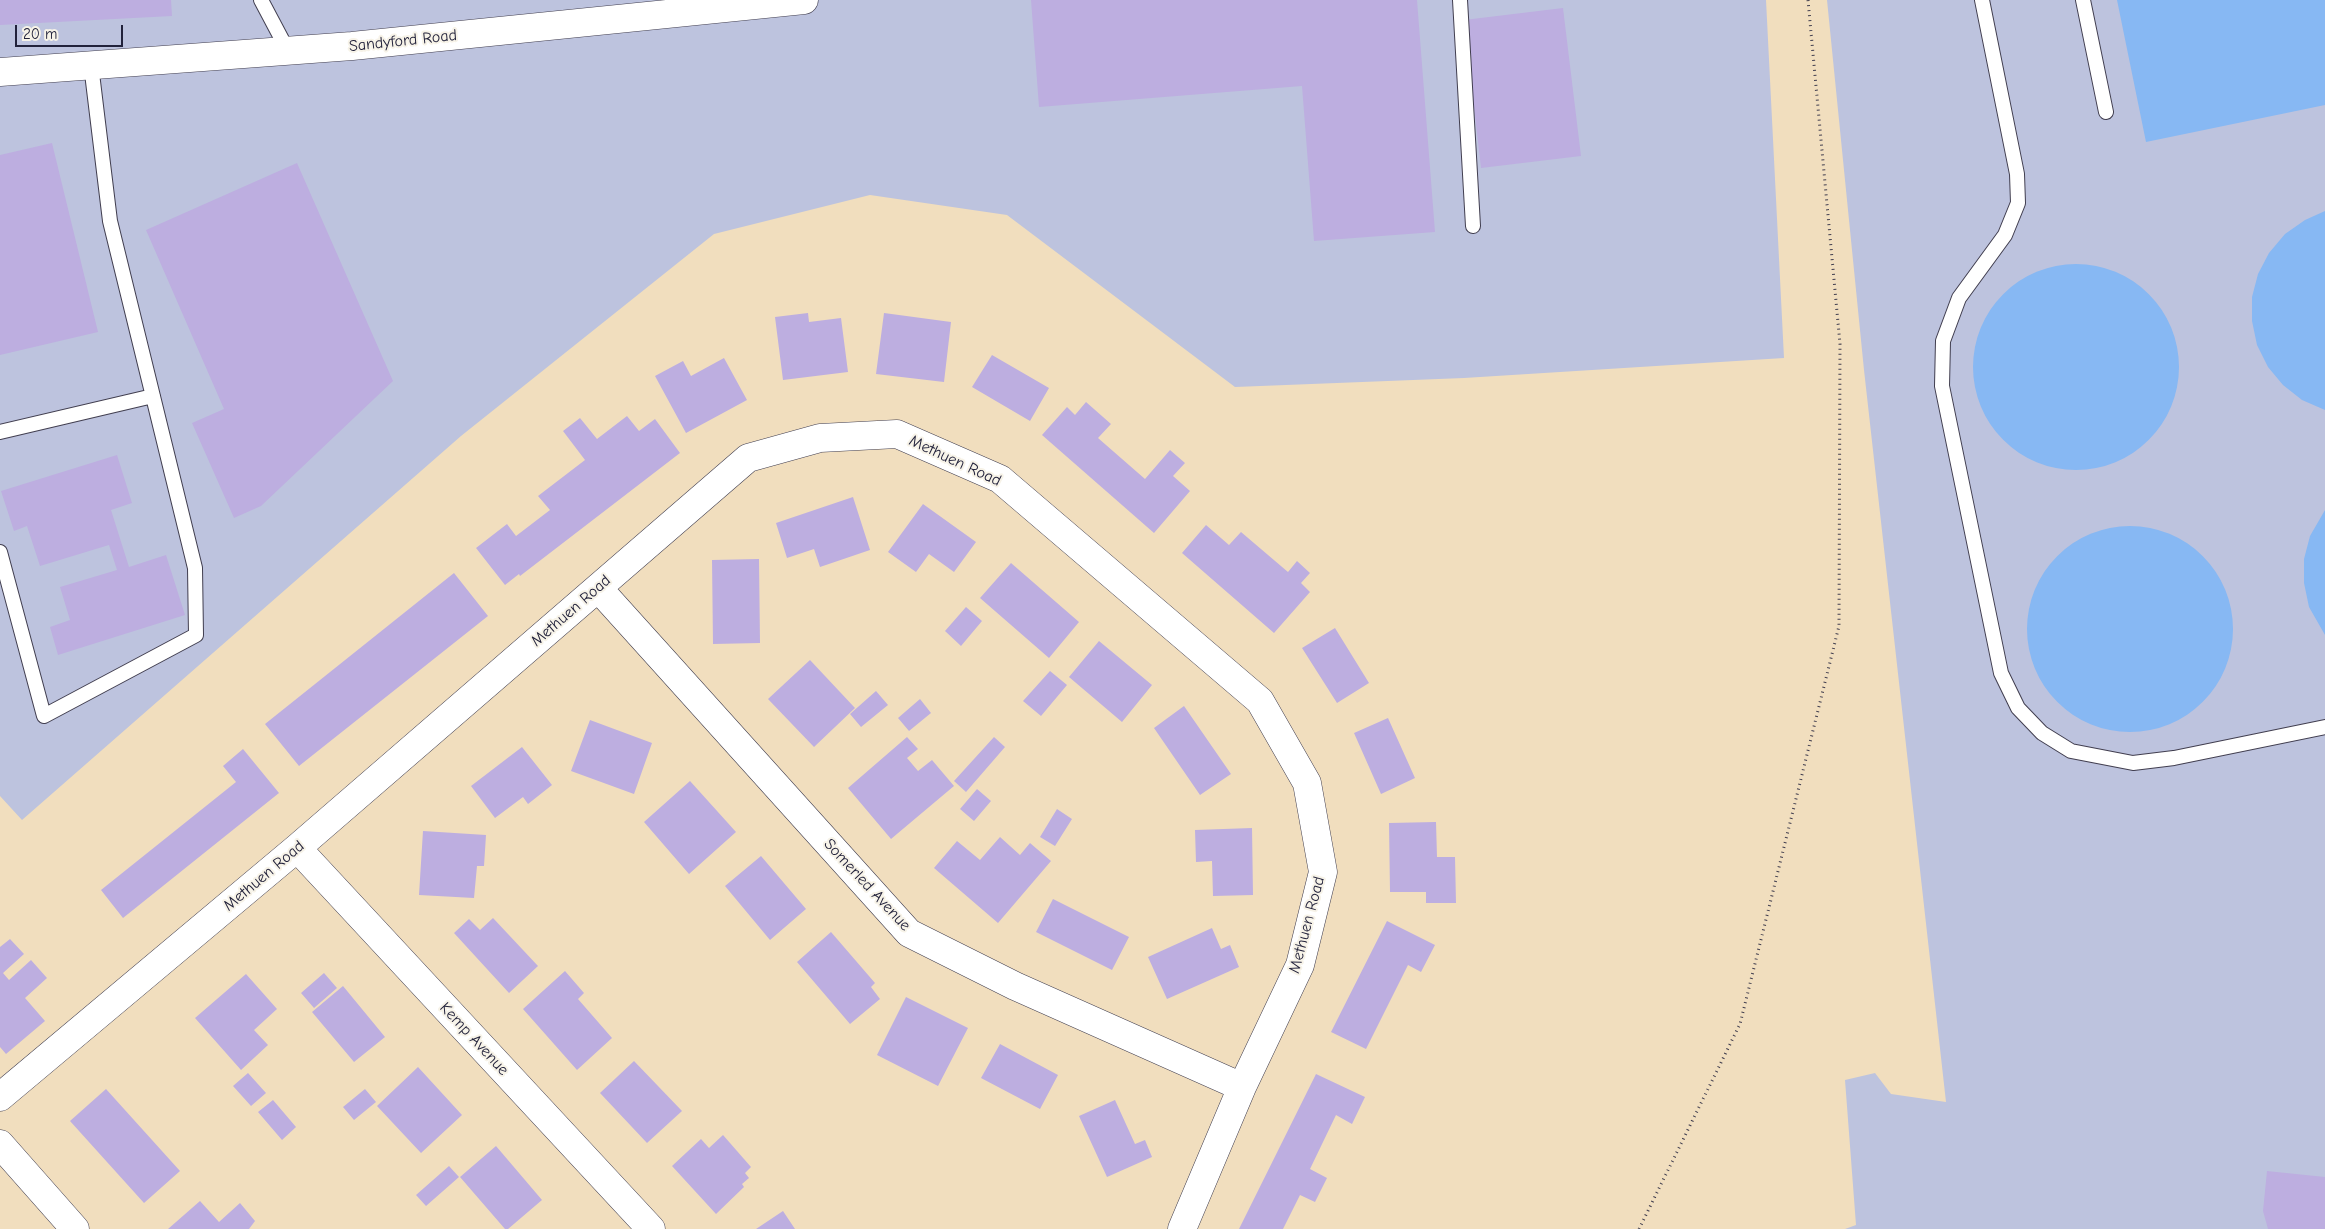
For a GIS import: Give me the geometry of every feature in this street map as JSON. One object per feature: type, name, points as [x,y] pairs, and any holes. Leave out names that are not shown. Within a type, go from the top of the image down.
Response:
[{"type":"street","name":"Sandyford Road","points":[[0,72],[288,51],[804,0]]},
{"type":"street","name":"Methuen Road","points":[[0,1097],[297,848],[748,458],[820,438],[897,434],[1000,479],[1260,701],[1307,783],[1323,872],[1300,965],[1242,1087],[1182,1229]]},
{"type":"street","name":"Somerled Avenue","points":[[598,588],[910,933],[1015,986],[1242,1087]]},
{"type":"street","name":"Kemp Avenue","points":[[297,848],[651,1229]]},
{"type":"street","points":[[0,1144],[75,1229]]},
{"type":"lane","points":[[261,0],[288,51]]},
{"type":"lane","points":[[1460,0],[1473,226]]},
{"type":"lane","points":[[1982,0],[2017,174],[2018,203],[2005,235],[1959,298],[1943,342],[1942,386],[2001,673],[2018,708],[2042,733],[2071,752],[2133,763],[2174,758],[2325,727]]},
{"type":"lane","points":[[2083,0],[2106,112]]},
{"type":"lane","points":[[0,552],[44,716],[196,635],[195,568],[110,221],[91,65]]},
{"type":"lane","points":[[0,432],[153,396]]},
{"type":"path","points":[[1639,1229],[1740,1024],[1839,626],[1840,344],[1808,0]]},
{"type":"shaded area","points":[[0,0],[1766,0],[1784,358],[1464,378],[1235,387],[1007,215],[870,195],[714,234],[461,436],[22,820],[0,796]]},
{"type":"shaded area","points":[[1827,0],[2325,0],[2325,1229],[1845,1229],[1856,1225],[1845,1080],[1875,1073],[1891,1094],[1946,1102],[1864,370]]},
{"type":"water","points":[[2117,0],[2325,0],[2325,105],[2146,142]]},
{"type":"water","points":[[2325,211],[2325,410],[2302,400],[2283,385],[2268,367],[2257,345],[2252,321],[2252,297],[2258,274],[2269,253],[2285,234],[2305,220]]},
{"type":"water","points":[[2066,264],[2086,264],[2106,268],[2125,276],[2149,294],[2167,318],[2175,337],[2179,367],[2175,397],[2167,416],[2149,440],[2125,458],[2106,466],[2086,470],[2066,470],[2046,466],[2027,458],[2011,447],[1996,432],[1985,416],[1977,397],[1973,377],[1973,357],[1977,337],[1985,318],[1996,302],[2011,287],[2027,276],[2046,268]]},
{"type":"water","points":[[2325,510],[2325,635],[2309,607],[2304,583],[2304,559],[2310,536]]},
{"type":"water","points":[[2120,526],[2140,526],[2160,530],[2179,538],[2203,556],[2221,580],[2229,599],[2233,629],[2229,659],[2221,678],[2203,702],[2179,720],[2160,728],[2140,732],[2120,732],[2100,728],[2081,720],[2065,709],[2050,694],[2039,678],[2031,659],[2027,639],[2027,619],[2031,599],[2039,580],[2050,564],[2065,549],[2081,538],[2100,530]]},
{"type":"building","points":[[0,0],[171,0],[172,16],[0,25]]},
{"type":"building","points":[[1031,0],[1417,0],[1435,232],[1314,241],[1302,86],[1039,107]]},
{"type":"building","points":[[1563,8],[1581,156],[1481,168],[1464,20]]},
{"type":"building","points":[[52,143],[98,332],[0,355],[0,155]]},
{"type":"building","points":[[297,163],[393,381],[261,506],[234,518],[192,423],[224,409],[146,230]]},
{"type":"building","points":[[808,313],[809,322],[841,318],[848,372],[783,380],[775,317]]},
{"type":"building","points":[[884,313],[951,322],[944,382],[876,374]]},
{"type":"building","points":[[992,355],[1049,388],[1030,421],[972,387]]},
{"type":"building","points":[[724,358],[747,400],[686,433],[655,376],[683,361],[691,376]]},
{"type":"building","points":[[1086,402],[1111,424],[1098,438],[1145,479],[1170,450],[1185,463],[1173,476],[1190,491],[1154,533],[1042,435],[1067,407],[1075,415]]},
{"type":"building","points":[[627,416],[639,431],[655,419],[680,453],[520,576],[519,574],[505,585],[476,548],[507,524],[516,536],[550,510],[538,496],[585,460],[563,431],[580,418],[597,439]]},
{"type":"building","points":[[117,455],[132,503],[111,510],[129,567],[166,555],[185,615],[58,655],[50,627],[70,620],[60,587],[117,570],[109,545],[40,566],[27,526],[14,531],[1,491]]},
{"type":"building","points":[[853,497],[870,550],[820,567],[814,549],[787,558],[776,523]]},
{"type":"building","points":[[923,504],[976,542],[954,572],[929,554],[916,572],[888,552]]},
{"type":"building","points":[[1206,525],[1229,545],[1241,532],[1288,572],[1297,561],[1310,573],[1301,583],[1310,592],[1274,633],[1182,553]]},
{"type":"building","points":[[759,559],[760,643],[713,644],[712,560]]},
{"type":"building","points":[[1011,563],[1079,622],[1049,658],[980,598]]},
{"type":"building","points":[[454,573],[488,616],[299,766],[265,724]]},
{"type":"building","points":[[966,607],[982,621],[961,646],[945,631]]},
{"type":"building","points":[[1335,628],[1369,683],[1337,703],[1302,648]]},
{"type":"building","points":[[1099,641],[1152,685],[1122,722],[1069,677]]},
{"type":"building","points":[[810,660],[855,708],[814,747],[768,699]]},
{"type":"building","points":[[1050,671],[1067,685],[1041,716],[1023,701]]},
{"type":"building","points":[[876,691],[888,705],[861,727],[850,714]]},
{"type":"building","points":[[920,699],[931,713],[909,731],[898,718]]},
{"type":"building","points":[[1184,706],[1231,774],[1200,795],[1154,728]]},
{"type":"building","points":[[1388,718],[1415,778],[1381,794],[1354,733]]},
{"type":"building","points":[[590,720],[652,743],[634,794],[571,771]]},
{"type":"building","points":[[907,737],[918,749],[907,758],[918,771],[932,760],[954,786],[891,839],[848,788]]},
{"type":"building","points":[[994,737],[1005,747],[966,792],[954,781]]},
{"type":"building","points":[[522,747],[552,785],[528,804],[523,797],[495,818],[471,786]]},
{"type":"building","points":[[243,749],[279,793],[123,918],[101,890],[236,782],[223,766]]},
{"type":"building","points":[[690,781],[736,832],[689,874],[644,822]]},
{"type":"building","points":[[977,789],[991,801],[974,821],[960,809]]},
{"type":"building","points":[[1057,809],[1072,819],[1055,846],[1040,837]]},
{"type":"building","points":[[1436,822],[1437,857],[1455,857],[1456,903],[1426,903],[1426,892],[1390,892],[1389,823]]},
{"type":"building","points":[[1252,828],[1253,895],[1213,896],[1212,861],[1196,862],[1195,830]]},
{"type":"building","points":[[423,831],[486,835],[484,866],[477,866],[474,898],[419,895]]},
{"type":"building","points":[[1000,837],[1020,855],[1030,843],[1051,861],[998,923],[934,868],[957,841],[980,860]]},
{"type":"building","points":[[761,856],[806,909],[770,940],[725,886]]},
{"type":"building","points":[[1053,899],[1129,937],[1112,970],[1036,932]]},
{"type":"building","points":[[493,918],[538,966],[509,993],[454,933],[469,919],[480,930]]},
{"type":"building","points":[[1387,921],[1435,945],[1421,972],[1408,965],[1366,1049],[1331,1032]]},
{"type":"building","points":[[1212,928],[1221,949],[1230,945],[1239,967],[1167,999],[1148,957]]},
{"type":"building","points":[[831,932],[875,983],[871,987],[880,999],[850,1024],[797,962]]},
{"type":"building","points":[[10,939],[24,954],[3,973],[9,980],[31,960],[47,978],[25,998],[45,1021],[6,1054],[0,1047],[0,947]]},
{"type":"building","points":[[565,971],[584,993],[578,999],[612,1038],[577,1070],[523,1009]]},
{"type":"building","points":[[324,973],[337,988],[314,1008],[301,993]]},
{"type":"building","points":[[246,974],[277,1009],[254,1030],[268,1045],[241,1070],[195,1018]]},
{"type":"building","points":[[343,986],[385,1037],[354,1062],[312,1012]]},
{"type":"building","points":[[906,997],[968,1028],[938,1086],[877,1055]]},
{"type":"building","points":[[1000,1044],[1058,1075],[1040,1109],[981,1078]]},
{"type":"building","points":[[634,1061],[682,1111],[647,1143],[600,1093]]},
{"type":"building","points":[[418,1067],[462,1115],[421,1153],[377,1106]]},
{"type":"building","points":[[248,1073],[266,1093],[251,1106],[233,1086]]},
{"type":"building","points":[[1316,1074],[1365,1097],[1352,1124],[1336,1115],[1310,1169],[1327,1178],[1315,1202],[1300,1195],[1283,1229],[1239,1229]]},
{"type":"building","points":[[106,1089],[180,1171],[144,1203],[70,1121]]},
{"type":"building","points":[[365,1089],[376,1102],[354,1120],[343,1107]]},
{"type":"building","points":[[273,1100],[296,1127],[282,1140],[258,1112]]},
{"type":"building","points":[[1115,1100],[1135,1144],[1145,1140],[1152,1157],[1107,1177],[1079,1116]]},
{"type":"building","points":[[723,1135],[751,1167],[745,1173],[749,1178],[742,1184],[744,1187],[716,1214],[672,1166],[701,1139],[709,1148]]},
{"type":"building","points":[[496,1146],[542,1200],[508,1229],[505,1229],[460,1177]]},
{"type":"building","points":[[449,1166],[459,1177],[426,1206],[416,1195]]},
{"type":"building","points":[[2267,1171],[2325,1177],[2325,1229],[2268,1229],[2263,1211]]},
{"type":"building","points":[[200,1201],[219,1222],[240,1203],[255,1221],[249,1229],[168,1229]]},
{"type":"building","points":[[783,1211],[795,1229],[756,1229]]}]
